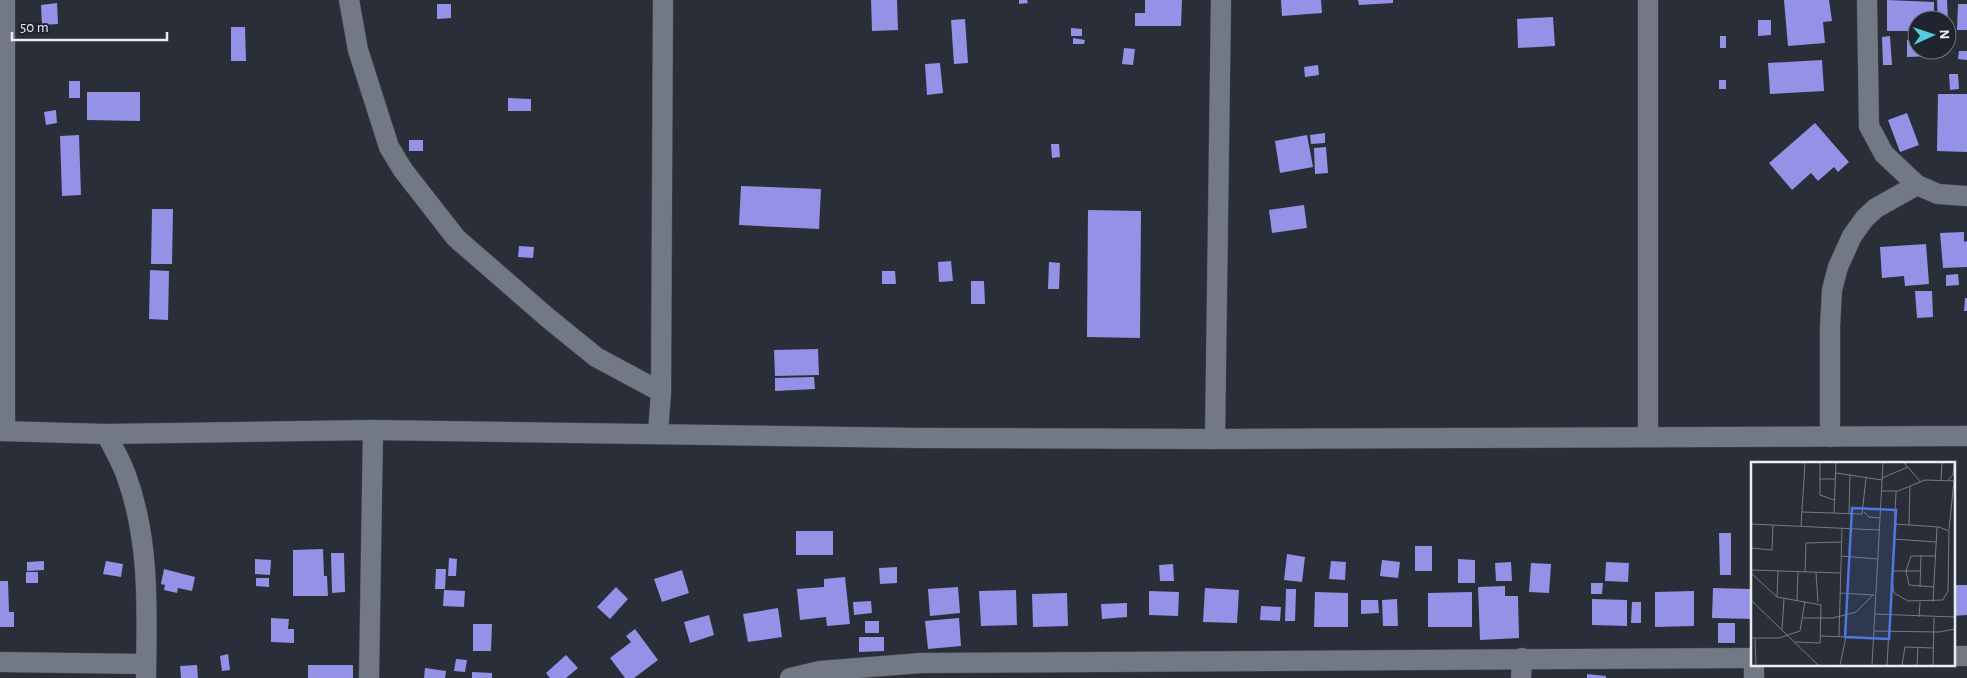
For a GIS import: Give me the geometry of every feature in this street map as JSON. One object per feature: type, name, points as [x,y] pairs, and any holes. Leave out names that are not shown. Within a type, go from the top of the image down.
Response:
[{"type":"street","points":[[349,0],[358,50],[389,147],[403,170],[456,238],[596,357],[661,392]]},
{"type":"street","points":[[658,433],[661,392],[663,0]]},
{"type":"street","points":[[1215,439],[1221,0]]},
{"type":"street","points":[[1648,0],[1648,438]]},
{"type":"street","points":[[1867,0],[1869,126],[1884,154],[1917,185],[1938,194],[1967,196]]},
{"type":"street","points":[[3,9],[3,431],[106,434],[373,430],[920,438],[1215,439],[1967,436]]},
{"type":"street","points":[[1830,437],[1830,327],[1832,290],[1838,267],[1852,236],[1865,218],[1876,208],[1917,185]]},
{"type":"street","points":[[369,678],[373,430]]},
{"type":"street","points":[[0,662],[146,671],[147,572],[139,519],[126,474],[106,434]]},
{"type":"street","points":[[1954,656],[1967,656]]},
{"type":"street","points":[[790,678],[820,671],[921,663],[1042,670],[1522,668],[1751,658]]},
{"type":"building","points":[[871,0],[897,0],[898,30],[872,31]]},
{"type":"building","points":[[1019,0],[1027,0],[1028,3],[1019,4]]},
{"type":"building","points":[[1145,0],[1182,0],[1181,26],[1135,26],[1135,13],[1145,13]]},
{"type":"building","points":[[1281,0],[1321,0],[1322,13],[1282,16]]},
{"type":"building","points":[[1358,0],[1393,0],[1393,3],[1359,5]]},
{"type":"building","points":[[1784,0],[1829,0],[1832,21],[1823,22],[1825,43],[1788,46]]},
{"type":"building","points":[[1887,0],[1934,2],[1934,10],[1907,10],[1907,31],[1887,31]]},
{"type":"building","points":[[1937,0],[1947,0],[1948,10],[1938,10]]},
{"type":"building","points":[[57,3],[58,24],[42,25],[41,5]]},
{"type":"building","points":[[437,4],[451,4],[451,18],[437,19]]},
{"type":"building","points":[[1958,4],[1967,4],[1967,30],[1957,30]]},
{"type":"building","points":[[1553,17],[1555,46],[1518,48],[1517,19]]},
{"type":"building","points":[[965,19],[968,63],[954,64],[951,20]]},
{"type":"building","points":[[1758,20],[1771,20],[1771,35],[1758,36]]},
{"type":"building","points":[[231,27],[245,27],[246,61],[231,61]]},
{"type":"building","points":[[1071,28],[1082,29],[1082,36],[1071,36]]},
{"type":"building","points":[[1720,36],[1726,36],[1726,48],[1720,48]]},
{"type":"building","points":[[1890,36],[1892,65],[1883,65],[1882,37]]},
{"type":"building","points":[[1073,38],[1085,40],[1084,44],[1073,44]]},
{"type":"building","points":[[1124,48],[1135,49],[1133,65],[1122,64]]},
{"type":"building","points":[[1959,51],[1967,51],[1967,60],[1958,59]]},
{"type":"building","points":[[1822,60],[1824,91],[1770,94],[1768,63]]},
{"type":"building","points":[[940,63],[943,93],[927,95],[925,64]]},
{"type":"building","points":[[1318,65],[1319,75],[1305,77],[1304,67]]},
{"type":"building","points":[[1949,74],[1958,74],[1959,89],[1950,90]]},
{"type":"building","points":[[1719,80],[1726,80],[1726,89],[1719,89]]},
{"type":"building","points":[[69,81],[80,81],[80,98],[69,98]]},
{"type":"building","points":[[87,92],[140,92],[140,121],[87,120]]},
{"type":"building","points":[[1938,94],[1967,94],[1967,152],[1937,151]]},
{"type":"building","points":[[508,98],[531,99],[531,111],[508,111]]},
{"type":"building","points":[[56,110],[57,123],[46,125],[44,112]]},
{"type":"building","points":[[1907,113],[1919,145],[1900,152],[1888,120]]},
{"type":"building","points":[[1815,123],[1849,162],[1838,172],[1834,167],[1818,181],[1811,173],[1792,190],[1769,163]]},
{"type":"building","points":[[1325,133],[1325,143],[1311,144],[1310,135]]},
{"type":"building","points":[[79,135],[81,195],[62,196],[60,136]]},
{"type":"building","points":[[1307,135],[1313,167],[1280,173],[1275,141]]},
{"type":"building","points":[[409,140],[423,140],[423,151],[409,151]]},
{"type":"building","points":[[1051,144],[1059,144],[1060,157],[1052,158]]},
{"type":"building","points":[[1326,147],[1328,173],[1315,174],[1314,148]]},
{"type":"building","points":[[741,186],[821,189],[819,229],[739,225]]},
{"type":"building","points":[[1304,205],[1307,228],[1272,233],[1269,210]]},
{"type":"building","points":[[152,209],[173,209],[172,264],[151,264]]},
{"type":"building","points":[[1088,210],[1141,211],[1140,338],[1087,337]]},
{"type":"building","points":[[1964,232],[1964,242],[1967,241],[1967,267],[1943,268],[1940,233]]},
{"type":"building","points":[[1926,244],[1929,284],[1905,286],[1904,276],[1882,278],[1880,247]]},
{"type":"building","points":[[519,246],[534,247],[533,258],[518,257]]},
{"type":"building","points":[[951,261],[953,281],[939,282],[938,262]]},
{"type":"building","points":[[1049,262],[1060,263],[1059,289],[1048,289]]},
{"type":"building","points":[[150,270],[169,271],[168,320],[149,319]]},
{"type":"building","points":[[882,271],[895,271],[896,284],[882,284]]},
{"type":"building","points":[[1958,274],[1959,285],[1946,286],[1946,275]]},
{"type":"building","points":[[971,281],[984,281],[985,304],[971,304]]},
{"type":"building","points":[[1915,291],[1932,291],[1933,317],[1917,318]]},
{"type":"building","points":[[1965,298],[1967,298],[1967,311],[1964,311]]},
{"type":"building","points":[[818,349],[819,375],[775,376],[774,350]]},
{"type":"building","points":[[814,377],[815,389],[775,391],[775,378]]},
{"type":"building","points":[[796,531],[833,531],[833,555],[796,555]]},
{"type":"building","points":[[1719,533],[1731,533],[1731,575],[1720,575]]},
{"type":"building","points":[[1415,546],[1432,546],[1432,571],[1415,571]]},
{"type":"building","points":[[323,549],[324,576],[327,576],[328,596],[293,596],[293,550]]},
{"type":"building","points":[[331,553],[344,553],[345,592],[332,593]]},
{"type":"building","points":[[1287,554],[1305,557],[1302,582],[1284,580]]},
{"type":"building","points":[[449,558],[457,559],[456,576],[448,576]]},
{"type":"building","points":[[255,559],[271,560],[270,575],[255,574]]},
{"type":"building","points":[[1458,559],[1475,560],[1475,583],[1458,583]]},
{"type":"building","points":[[1382,560],[1400,562],[1398,578],[1380,576]]},
{"type":"building","points":[[44,561],[44,570],[27,571],[27,562]]},
{"type":"building","points":[[106,561],[123,564],[121,577],[103,574]]},
{"type":"building","points":[[1331,561],[1346,562],[1345,580],[1329,579]]},
{"type":"building","points":[[1511,562],[1512,581],[1496,581],[1495,563]]},
{"type":"building","points":[[1606,562],[1629,563],[1628,582],[1605,581]]},
{"type":"building","points":[[1531,563],[1551,564],[1549,593],[1529,592]]},
{"type":"building","points":[[1173,564],[1174,581],[1160,581],[1159,565]]},
{"type":"building","points":[[897,567],[897,583],[880,584],[879,568]]},
{"type":"building","points":[[164,569],[195,577],[192,591],[178,588],[177,593],[164,590],[165,585],[161,584]]},
{"type":"building","points":[[436,569],[446,569],[445,589],[435,589]]},
{"type":"building","points":[[682,570],[689,593],[662,602],[654,579]]},
{"type":"building","points":[[26,572],[38,572],[38,583],[26,583]]},
{"type":"building","points":[[845,577],[850,624],[827,626],[826,617],[800,620],[797,589],[824,587],[824,579]]},
{"type":"building","points":[[256,578],[269,578],[269,587],[256,586]]},
{"type":"building","points":[[0,581],[8,581],[9,612],[14,612],[14,627],[0,627]]},
{"type":"building","points":[[1591,583],[1603,583],[1602,594],[1591,594]]},
{"type":"building","points":[[1954,585],[1967,585],[1967,615],[1954,616]]},
{"type":"building","points":[[1505,586],[1505,596],[1518,596],[1519,638],[1480,640],[1478,587]]},
{"type":"building","points":[[616,587],[628,599],[610,619],[597,607]]},
{"type":"building","points":[[958,587],[960,613],[930,616],[928,589]]},
{"type":"building","points":[[1205,588],[1239,590],[1237,623],[1203,622]]},
{"type":"building","points":[[1713,588],[1751,589],[1751,619],[1712,618]]},
{"type":"building","points":[[1286,589],[1296,589],[1295,621],[1285,621]]},
{"type":"building","points":[[444,590],[465,591],[464,607],[443,606]]},
{"type":"building","points":[[1016,590],[1017,625],[981,626],[979,591]]},
{"type":"building","points":[[1149,591],[1179,592],[1178,616],[1149,615]]},
{"type":"building","points":[[1694,591],[1694,626],[1655,627],[1655,592]]},
{"type":"building","points":[[1315,592],[1348,593],[1348,627],[1314,627]]},
{"type":"building","points":[[1472,592],[1472,627],[1428,627],[1428,593]]},
{"type":"building","points":[[1067,593],[1068,626],[1033,627],[1032,594]]},
{"type":"building","points":[[1397,599],[1398,626],[1383,626],[1382,600]]},
{"type":"building","points":[[1592,599],[1627,600],[1627,626],[1592,625]]},
{"type":"building","points":[[1361,600],[1378,600],[1379,613],[1361,614]]},
{"type":"building","points":[[871,601],[872,613],[854,615],[853,602]]},
{"type":"building","points":[[1632,602],[1641,602],[1641,623],[1631,623]]},
{"type":"building","points":[[1127,603],[1127,617],[1102,619],[1101,604]]},
{"type":"building","points":[[1261,606],[1281,607],[1280,621],[1260,620]]},
{"type":"building","points":[[778,608],[782,637],[748,642],[743,614]]},
{"type":"building","points":[[709,615],[714,635],[690,643],[684,622]]},
{"type":"building","points":[[271,618],[289,619],[288,629],[294,629],[294,643],[271,642]]},
{"type":"building","points":[[959,618],[961,646],[928,649],[925,621]]},
{"type":"building","points":[[865,621],[879,621],[879,633],[865,633]]},
{"type":"building","points":[[1718,623],[1735,623],[1735,643],[1718,643]]},
{"type":"building","points":[[473,624],[492,624],[491,651],[473,651]]},
{"type":"building","points":[[635,629],[658,660],[634,678],[625,678],[610,658],[631,642],[626,636]]},
{"type":"building","points":[[859,637],[884,637],[884,651],[859,652]]},
{"type":"building","points":[[228,654],[230,670],[222,671],[220,656]]},
{"type":"building","points":[[566,655],[578,668],[566,678],[550,678],[546,673]]},
{"type":"building","points":[[456,659],[467,660],[465,672],[454,671]]},
{"type":"building","points":[[197,665],[198,678],[181,678],[180,666]]},
{"type":"building","points":[[308,665],[353,665],[353,678],[308,678]]},
{"type":"building","points":[[425,668],[446,671],[445,678],[424,678]]},
{"type":"building","points":[[472,672],[492,673],[492,678],[472,678]]},
{"type":"building","points":[[1587,674],[1606,676],[1606,678],[1587,678]]}]
